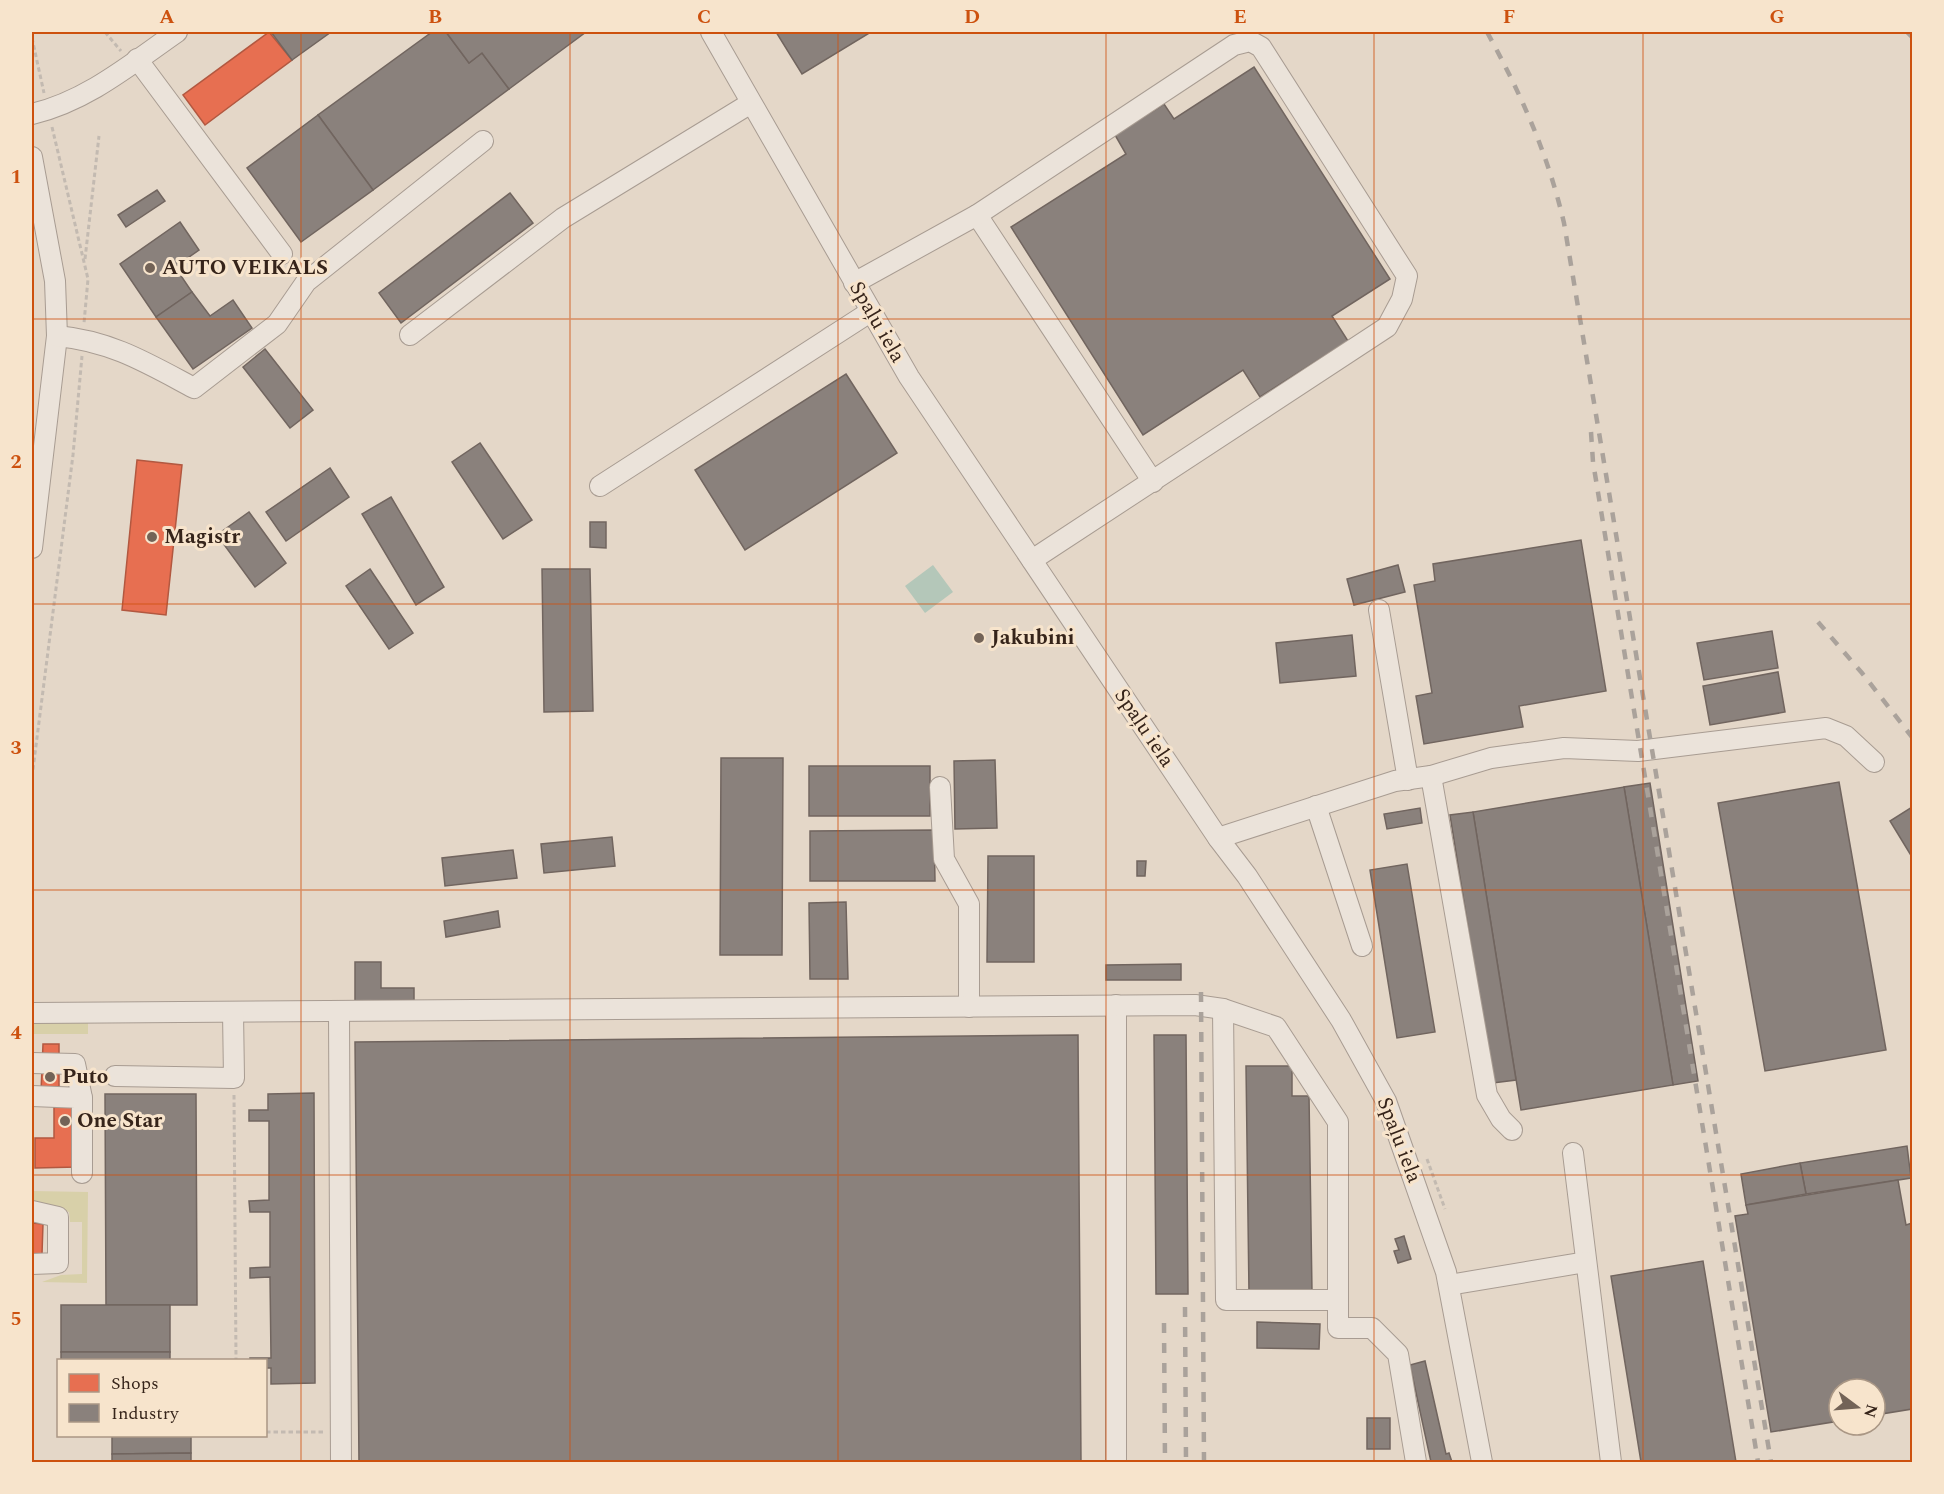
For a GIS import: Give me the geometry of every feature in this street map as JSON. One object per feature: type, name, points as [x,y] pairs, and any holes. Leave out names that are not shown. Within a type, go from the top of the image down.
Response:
[{"type":"street","points":[[32,114],[48,110],[93,91],[177,32]]},
{"type":"street","name":"Spaļu iela","points":[[711,32],[909,377],[1218,838],[1247,876],[1341,1020],[1386,1101],[1449,1285],[1482,1462]]},
{"type":"street","points":[[854,283],[977,214],[1234,45],[1250,41],[1260,47],[1407,276],[1402,299],[1387,327],[1032,560]]},
{"type":"street","points":[[134,62],[282,254]]},
{"type":"street","points":[[410,335],[563,218],[751,103]]},
{"type":"street","points":[[57,336],[83,338],[119,348],[194,388],[277,324],[306,282],[483,141]]},
{"type":"street","points":[[32,157],[55,281],[57,336],[32,548]]},
{"type":"street","points":[[977,214],[1153,482]]},
{"type":"street","points":[[600,486],[870,312]]},
{"type":"street","points":[[1379,610],[1408,780]]},
{"type":"street","points":[[1218,838],[1316,806],[1491,758],[1564,748],[1638,751],[1826,728],[1846,736],[1874,762]]},
{"type":"street","points":[[1431,776],[1487,1095],[1501,1119],[1512,1130]]},
{"type":"street","points":[[940,787],[944,859],[969,904],[969,1007]]},
{"type":"street","points":[[1316,806],[1362,946]]},
{"type":"street","points":[[1116,1005],[1116,1462]]},
{"type":"street","points":[[32,1013],[1116,1005],[1195,1005],[1223,1009],[1276,1027],[1338,1122],[1338,1328],[1372,1328],[1398,1354],[1416,1462]]},
{"type":"street","points":[[1223,1009],[1227,1300],[1338,1300]]},
{"type":"street","points":[[115,1076],[234,1078],[233,1012]]},
{"type":"street","points":[[339,1012],[341,1462]]},
{"type":"street","points":[[32,1063],[75,1064],[82,1098],[82,1173]]},
{"type":"street","points":[[32,1096],[82,1098]]},
{"type":"street","points":[[1572,1153],[1611,1462]]},
{"type":"street","points":[[32,1211],[58,1217],[58,1263],[32,1264]]},
{"type":"street","points":[[1449,1285],[1586,1262]]},
{"type":"path","points":[[105,32],[134,62]]},
{"type":"path","points":[[32,38],[44,94]]},
{"type":"path","points":[[32,777],[73,455],[88,279],[51,124]]},
{"type":"path","points":[[85,263],[99,136]]},
{"type":"path","points":[[32,284],[32,310]]},
{"type":"path","points":[[234,1078],[236,1359]]},
{"type":"path","points":[[267,1432],[341,1432]]},
{"type":"shaded area","points":[[933,565],[953,592],[925,613],[905,586]]},
{"type":"shaded area","points":[[88,1020],[88,1034],[32,1034],[32,1022]]},
{"type":"shaded area","points":[[32,1191],[88,1192],[87,1283],[42,1282],[61,1275],[82,1274],[82,1222],[70,1222],[69,1212],[32,1201]]},
{"type":"building: Shops","points":[[269,32],[292,60],[205,125],[183,95]]},
{"type":"building: Shops","name":"Magistr","points":[[137,460],[182,465],[166,615],[122,610]]},
{"type":"building: Shops","name":"Puto","points":[[43,1044],[59,1044],[59,1092],[41,1092]]},
{"type":"building: Shops","name":"One Star","points":[[54,1104],[76,1104],[77,1167],[35,1168],[35,1138],[54,1138]]},
{"type":"building: Shops","points":[[32,1223],[43,1224],[42,1254],[32,1254]]},
{"type":"building: Industry","points":[[271,32],[331,32],[292,60]]},
{"type":"building: Industry","points":[[432,32],[446,32],[469,63],[482,53],[509,89],[373,190],[318,115]]},
{"type":"building: Industry","points":[[446,32],[586,32],[509,89],[482,53],[469,63]]},
{"type":"building: Industry","points":[[776,32],[871,32],[802,74]]},
{"type":"building: Industry","points":[[1254,67],[1390,279],[1332,316],[1348,341],[1260,397],[1243,370],[1143,435],[1011,227],[1126,154],[1115,135],[1164,104],[1174,119]]},
{"type":"building: Industry","points":[[318,115],[373,190],[301,242],[247,168]]},
{"type":"building: Industry","points":[[157,190],[165,201],[126,227],[118,215]]},
{"type":"building: Industry","points":[[510,193],[533,223],[401,323],[379,293]]},
{"type":"building: Industry","points":[[180,222],[199,250],[175,267],[192,292],[156,317],[120,264]]},
{"type":"building: Industry","points":[[192,292],[210,316],[233,300],[252,328],[193,369],[156,317]]},
{"type":"building: Industry","points":[[265,349],[313,410],[290,428],[243,367]]},
{"type":"building: Industry","points":[[846,374],[897,453],[745,550],[695,470]]},
{"type":"building: Industry","points":[[480,443],[532,520],[503,539],[452,462]]},
{"type":"building: Industry","points":[[330,468],[349,497],[286,541],[266,512]]},
{"type":"building: Industry","points":[[391,497],[444,587],[416,605],[362,514]]},
{"type":"building: Industry","points":[[249,512],[286,563],[255,587],[217,535]]},
{"type":"building: Industry","points":[[590,522],[606,522],[606,548],[590,547]]},
{"type":"building: Industry","points":[[1581,540],[1606,691],[1519,706],[1523,727],[1424,744],[1416,696],[1432,693],[1414,585],[1435,581],[1433,564]]},
{"type":"building: Industry","points":[[1398,565],[1405,592],[1354,605],[1347,579]]},
{"type":"building: Industry","points":[[370,569],[413,633],[389,649],[346,586]]},
{"type":"building: Industry","points":[[542,569],[590,569],[593,711],[544,712]]},
{"type":"building: Industry","points":[[1772,631],[1778,668],[1704,680],[1697,643]]},
{"type":"building: Industry","points":[[1352,635],[1356,676],[1280,683],[1276,643]]},
{"type":"building: Industry","points":[[1778,672],[1785,712],[1710,725],[1703,686]]},
{"type":"building: Industry","points":[[721,758],[783,758],[782,955],[720,955]]},
{"type":"building: Industry","points":[[995,760],[997,828],[955,829],[954,761]]},
{"type":"building: Industry","points":[[809,766],[930,766],[930,816],[809,816]]},
{"type":"building: Industry","points":[[1839,782],[1886,1050],[1765,1071],[1718,803]]},
{"type":"building: Industry","points":[[1650,783],[1698,1081],[1673,1085],[1624,787]]},
{"type":"building: Industry","points":[[1624,787],[1673,1085],[1521,1110],[1473,812]]},
{"type":"building: Industry","points":[[1912,807],[1912,857],[1890,821]]},
{"type":"building: Industry","points":[[1420,808],[1422,823],[1387,829],[1384,814]]},
{"type":"building: Industry","points":[[1473,812],[1516,1080],[1493,1083],[1450,815]]},
{"type":"building: Industry","points":[[934,830],[935,881],[810,881],[810,831]]},
{"type":"building: Industry","points":[[612,837],[615,866],[544,873],[541,844]]},
{"type":"building: Industry","points":[[513,850],[517,878],[445,886],[442,858]]},
{"type":"building: Industry","points":[[988,856],[1034,856],[1034,962],[987,962]]},
{"type":"building: Industry","points":[[1137,861],[1146,861],[1145,876],[1137,876]]},
{"type":"building: Industry","points":[[1407,864],[1435,1032],[1397,1038],[1370,870]]},
{"type":"building: Industry","points":[[846,902],[848,979],[810,979],[809,903]]},
{"type":"building: Industry","points":[[498,911],[500,927],[446,937],[444,921]]},
{"type":"building: Industry","points":[[355,962],[381,962],[381,988],[414,988],[414,1000],[355,1001]]},
{"type":"building: Industry","points":[[1181,964],[1181,980],[1106,980],[1106,965]]},
{"type":"building: Industry","points":[[1078,1035],[1081,1462],[359,1462],[355,1042]]},
{"type":"building: Industry","points":[[1154,1035],[1186,1035],[1188,1294],[1156,1294]]},
{"type":"building: Industry","points":[[1246,1066],[1292,1066],[1292,1096],[1309,1096],[1312,1292],[1249,1293]]},
{"type":"building: Industry","points":[[314,1093],[315,1383],[271,1384],[271,1368],[267,1368],[267,1359],[250,1359],[271,1358],[270,1277],[250,1278],[250,1268],[270,1267],[270,1212],[250,1212],[249,1201],[269,1200],[269,1121],[249,1121],[249,1110],[268,1110],[268,1094]]},
{"type":"building: Industry","points":[[105,1094],[196,1094],[197,1305],[106,1305]]},
{"type":"building: Industry","points":[[1907,1146],[1911,1178],[1806,1194],[1800,1163]]},
{"type":"building: Industry","points":[[1800,1163],[1806,1194],[1746,1205],[1741,1174]]},
{"type":"building: Industry","points":[[1898,1180],[1906,1225],[1912,1223],[1912,1409],[1887,1413],[1887,1377],[1827,1377],[1827,1423],[1771,1432],[1735,1216],[1748,1214],[1746,1205]]},
{"type":"building: Industry","points":[[1404,1236],[1411,1259],[1398,1263],[1394,1251],[1399,1250],[1395,1239]]},
{"type":"building: Industry","points":[[1703,1261],[1736,1462],[1641,1462],[1611,1276]]},
{"type":"building: Industry","points":[[61,1305],[170,1305],[170,1352],[61,1352]]},
{"type":"building: Industry","points":[[1257,1322],[1320,1324],[1319,1349],[1257,1348]]},
{"type":"building: Industry","points":[[61,1352],[170,1352],[170,1359],[61,1359]]},
{"type":"building: Industry","points":[[1425,1361],[1446,1454],[1449,1453],[1452,1462],[1431,1462],[1410,1365]]},
{"type":"building: Industry","points":[[1367,1418],[1390,1418],[1390,1449],[1367,1449]]},
{"type":"building: Industry","points":[[112,1437],[191,1437],[191,1453],[112,1454]]},
{"type":"building: Industry","points":[[191,1453],[191,1462],[112,1462],[112,1454]]},
{"type":"railway","points":[[1487,32],[1511,78],[1542,149],[1564,223],[1771,1462]]},
{"type":"railway","points":[[1907,32],[1912,37]]},
{"type":"railway","points":[[1591,432],[1593,462],[1758,1462]]},
{"type":"railway","points":[[1818,622],[1912,737]]},
{"type":"railway","points":[[1201,992],[1204,1462]]},
{"type":"railway","points":[[1185,1307],[1186,1462]]},
{"type":"railway","points":[[1164,1323],[1165,1462]]},
{"type":"place","name":"AUTO VEIKALS","points":[[150,268]]},
{"type":"place","name":"Magistr","points":[[152,537]]},
{"type":"place","name":"Jakubini","points":[[979,638]]},
{"type":"place","name":"Puto","points":[[50,1077]]},
{"type":"place","name":"One Star","points":[[65,1121]]}]
